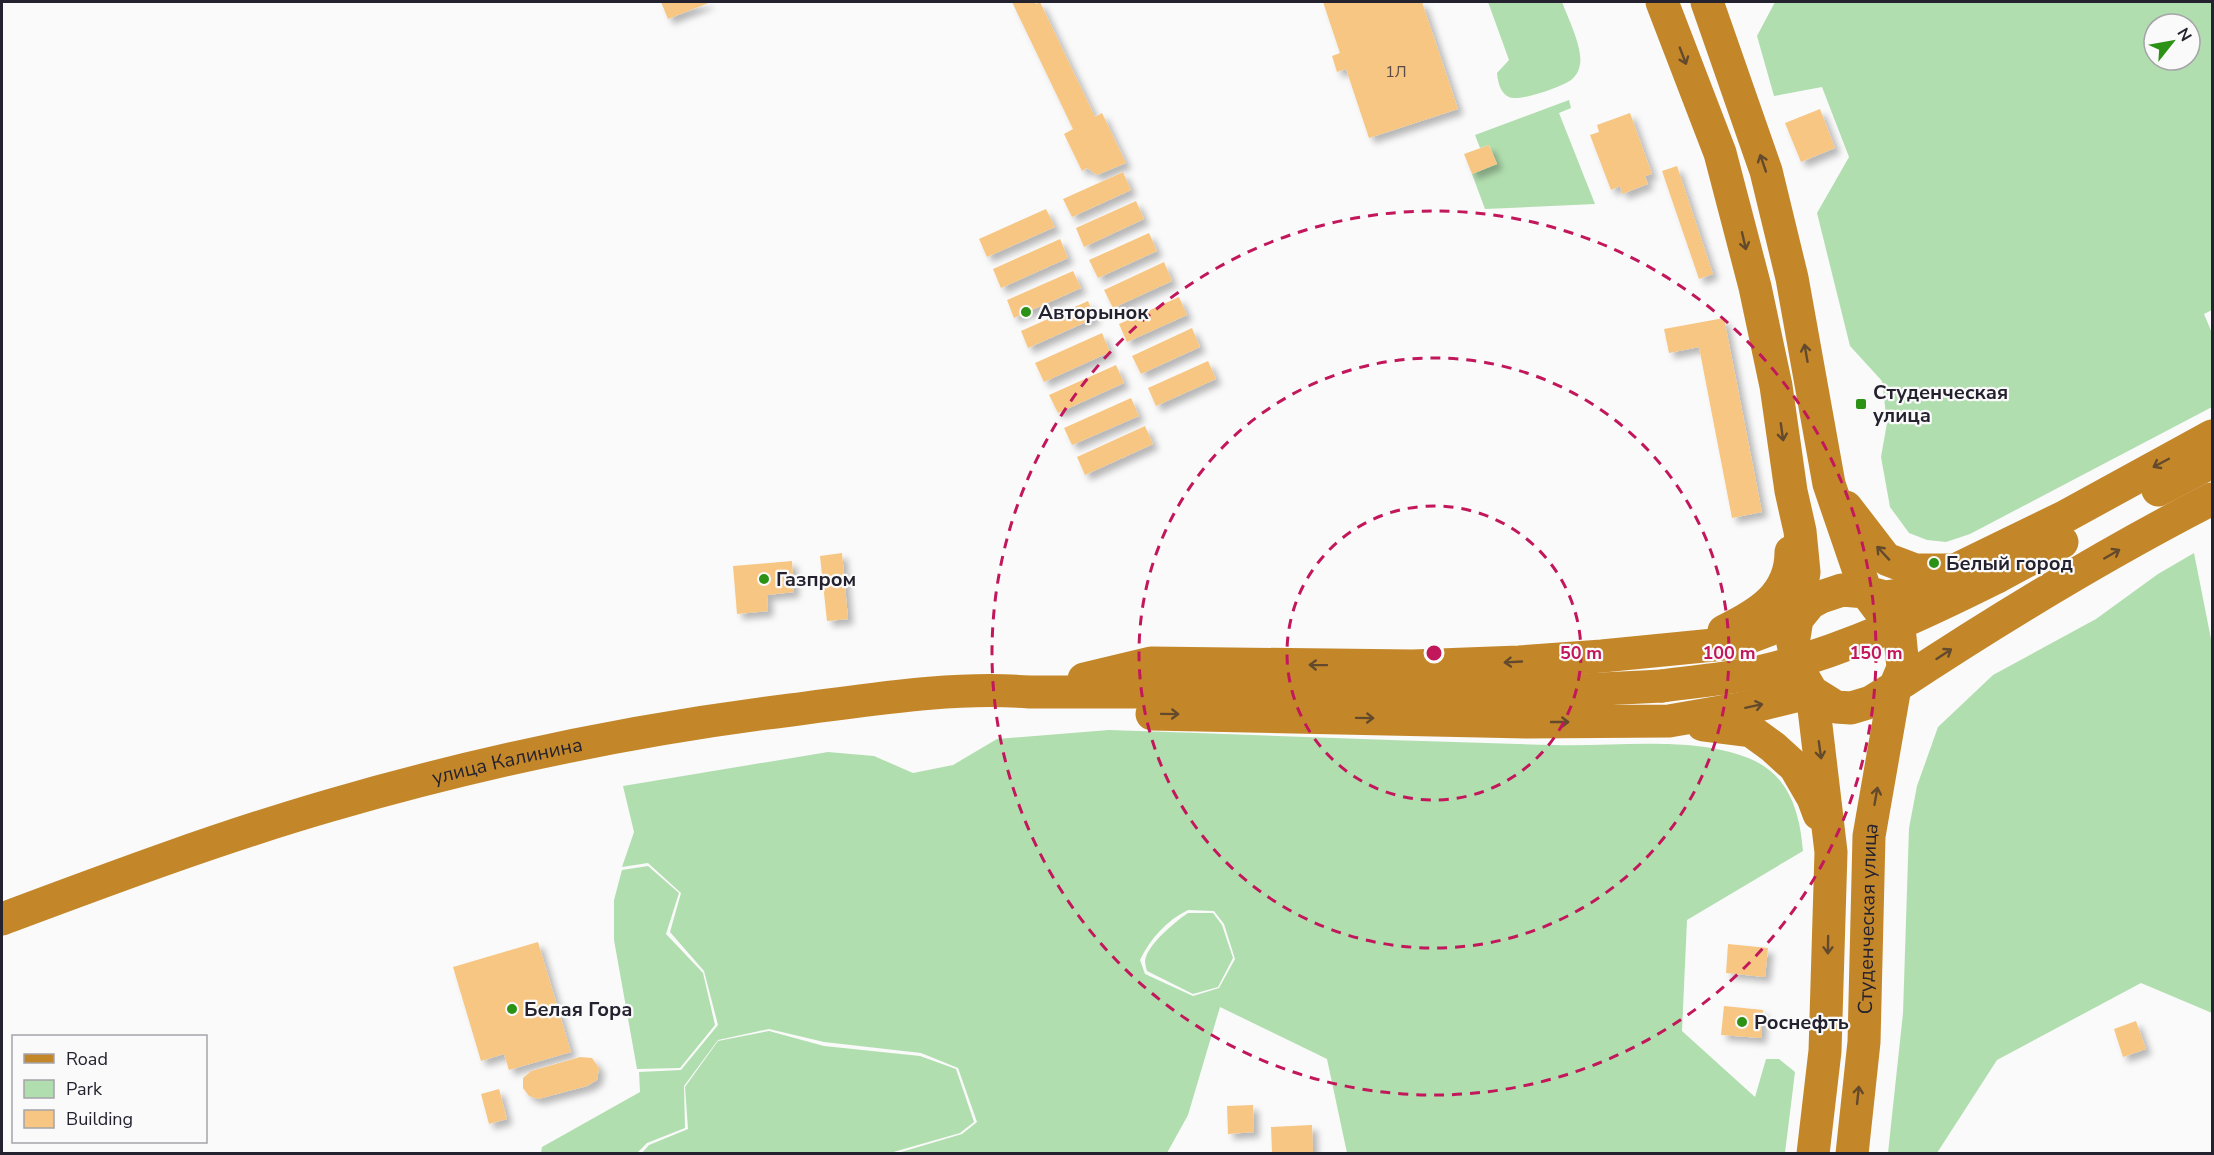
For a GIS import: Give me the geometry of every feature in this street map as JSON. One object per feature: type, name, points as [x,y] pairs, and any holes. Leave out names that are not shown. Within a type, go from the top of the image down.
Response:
[{"type":"main road","points":[[1662,2],[1720,153],[1755,286],[1776,386],[1791,491],[1800,531],[1804,572],[1793,644],[1802,675],[1812,692],[1836,707],[1851,708],[1871,702],[1980,631],[2160,526],[2212,499]]},
{"type":"main road","points":[[1707,2],[1766,171],[1792,279],[1829,484],[1866,592],[1900,637],[1903,668],[1895,687]]},
{"type":"main road","points":[[1755,286],[1792,279]]},
{"type":"main road","points":[[1030,692],[1151,663],[1413,666],[1519,662],[1734,643],[1797,619],[1810,603],[1842,590],[1866,592],[1885,597],[1899,595],[2066,516],[2212,436]]},
{"type":"main road","points":[[1030,692],[1541,692],[1662,686],[1764,671],[1812,657],[1935,608],[2212,462]]},
{"type":"main road","points":[[1829,484],[1887,560],[1915,570],[1957,569]]},
{"type":"main road","points":[[1602,656],[1720,633],[1752,617],[1779,593],[1791,570],[1791,491]]},
{"type":"main road","name":"Студенческая улица","points":[[1852,1154],[1864,1042],[1869,836],[1895,687]]},
{"type":"main road","name":"улица Калинина","points":[[2,920],[81,889],[328,806],[586,742],[725,718],[899,696],[991,689],[1030,692]]},
{"type":"main road","points":[[1030,692],[1149,714],[1528,722],[1669,721],[1751,731],[1796,767],[1809,790],[1831,852]]},
{"type":"main road","points":[[1669,721],[1755,706],[1812,692]]},
{"type":"main road","name":"Студенческая улица","points":[[1812,692],[1831,852],[1825,1051],[1813,1154]]},
{"type":"green space","points":[[1488,2],[1562,2],[1579,50],[1580,64],[1574,77],[1559,86],[1531,96],[1514,98],[1503,93],[1497,73],[1509,60]]},
{"type":"green space","points":[[1775,2],[2212,2],[2212,310],[2204,314],[2212,333],[2212,407],[1970,534],[1946,542],[1927,540],[1909,533],[1890,507],[1881,457],[1887,423],[1882,381],[1850,346],[1817,213],[1849,157],[1822,87],[1774,96],[1757,36]]},
{"type":"green space","points":[[1569,100],[1571,108],[1559,113],[1595,204],[1485,209],[1472,174],[1497,164],[1489,145],[1480,148],[1475,135]]},
{"type":"green space","points":[[2194,553],[2212,644],[2212,1013],[2141,983],[1997,1060],[1937,1153],[1888,1153],[1903,1013],[1909,828],[1917,786],[1938,727],[1993,675],[2096,619],[2158,574]]},
{"type":"green space","points":[[1109,730],[1555,745],[1656,744],[1707,747],[1753,760],[1776,776],[1791,798],[1796,810],[1803,851],[1687,920],[1682,1031],[1755,1097],[1766,1059],[1779,1059],[1795,1072],[1785,1153],[1347,1153],[1327,1059],[1220,1007],[1188,1115],[1167,1153],[898,1153],[962,1134],[977,1122],[958,1068],[921,1053],[824,1042],[769,1029],[718,1040],[684,1086],[685,1128],[647,1143],[637,1153],[541,1153],[542,1147],[640,1092],[639,1072],[681,1070],[718,1025],[704,971],[670,932],[681,893],[648,863],[622,867],[634,832],[623,786],[828,752],[874,756],[913,773],[953,765],[997,739]],"holes":[[[1188,910],[1214,911],[1224,924],[1235,959],[1219,988],[1193,996],[1145,974],[1140,960],[1154,938],[1166,925]]]},
{"type":"green space","points":[[648,866],[679,893],[666,934],[703,973],[715,1025],[680,1068],[637,1069],[614,940],[614,900],[622,870]]},
{"type":"green space","points":[[1188,913],[1213,913],[1222,925],[1233,958],[1218,987],[1193,994],[1147,971],[1145,962],[1148,951],[1158,939]]},
{"type":"green space","points":[[769,1031],[824,1046],[920,1056],[956,1069],[974,1122],[960,1133],[890,1153],[642,1153],[649,1145],[688,1129],[685,1087],[718,1041]]},
{"type":"building","points":[[661,2],[711,2],[668,19]]},
{"type":"building","points":[[1012,2],[1035,2],[1036,4],[1040,2],[1095,117],[1102,113],[1126,163],[1097,175],[1087,168],[1082,171],[1064,134],[1073,129]]},
{"type":"building","points":[[1323,2],[1422,2],[1458,109],[1369,138],[1346,69],[1337,72],[1332,56],[1340,53]]},
{"type":"building","points":[[1820,109],[1835,148],[1801,162],[1785,123]]},
{"type":"building","points":[[1630,113],[1652,174],[1645,176],[1648,184],[1622,194],[1620,186],[1611,190],[1590,135],[1599,132],[1597,125]]},
{"type":"building","points":[[1489,145],[1497,164],[1472,174],[1464,154]]},
{"type":"building","points":[[1677,166],[1713,274],[1699,279],[1662,171]]},
{"type":"building","points":[[1123,172],[1131,190],[1072,217],[1063,199]]},
{"type":"building","points":[[1136,201],[1144,219],[1084,247],[1076,228]]},
{"type":"building","points":[[1046,209],[1055,227],[987,257],[979,239]]},
{"type":"building","points":[[1149,233],[1157,251],[1098,278],[1089,260]]},
{"type":"building","points":[[1060,239],[1068,258],[1001,288],[993,269]]},
{"type":"building","points":[[1164,262],[1172,281],[1113,308],[1104,290]]},
{"type":"building","points":[[1073,271],[1081,288],[1014,318],[1007,300]]},
{"type":"building","points":[[1179,297],[1187,315],[1127,342],[1119,324]]},
{"type":"building","points":[[1088,301],[1095,318],[1028,348],[1021,331]]},
{"type":"building","points":[[1724,318],[1762,512],[1732,518],[1699,347],[1669,353],[1664,329]]},
{"type":"building","points":[[1192,328],[1200,347],[1141,374],[1132,356]]},
{"type":"building","points":[[1102,333],[1110,352],[1044,382],[1035,363]]},
{"type":"building","points":[[1208,361],[1216,379],[1156,406],[1148,388]]},
{"type":"building","points":[[1116,365],[1124,383],[1058,413],[1049,395]]},
{"type":"building","points":[[1131,398],[1139,416],[1072,445],[1064,428]]},
{"type":"building","points":[[1145,426],[1153,444],[1085,475],[1077,457]]},
{"type":"building","points":[[842,553],[848,619],[827,621],[820,556]]},
{"type":"building","name":"Газпром","points":[[792,561],[794,592],[767,595],[768,611],[737,614],[733,566]]},
{"type":"building","name":"Белая Гора","points":[[538,942],[571,1052],[509,1070],[504,1054],[481,1061],[453,967]]},
{"type":"building","points":[[1728,944],[1768,948],[1765,977],[1726,973]]},
{"type":"building","name":"Роснефть","points":[[1724,1006],[1763,1010],[1761,1038],[1721,1035]]},
{"type":"building","points":[[2136,1021],[2146,1049],[2123,1057],[2114,1029]]},
{"type":"building","points":[[580,1057],[592,1058],[599,1068],[597,1080],[587,1086],[538,1099],[529,1096],[523,1088],[523,1078],[531,1071]]},
{"type":"building","points":[[499,1089],[507,1119],[489,1124],[481,1094]]},
{"type":"building","points":[[1253,1105],[1254,1132],[1228,1134],[1227,1106]]},
{"type":"building","points":[[1312,1125],[1313,1152],[1272,1153],[1271,1127]]},
{"type":"place","name":"Авторынок","points":[[1026,312]]},
{"type":"place","name":"Студенческая улица","points":[[1861,404]]},
{"type":"place","name":"Белый город","points":[[1934,563]]},
{"type":"place","name":"Газпром","points":[[764,579]]},
{"type":"place","name":"Белая Гора","points":[[512,1009]]},
{"type":"place","name":"Роснефть","points":[[1742,1022]]}]
